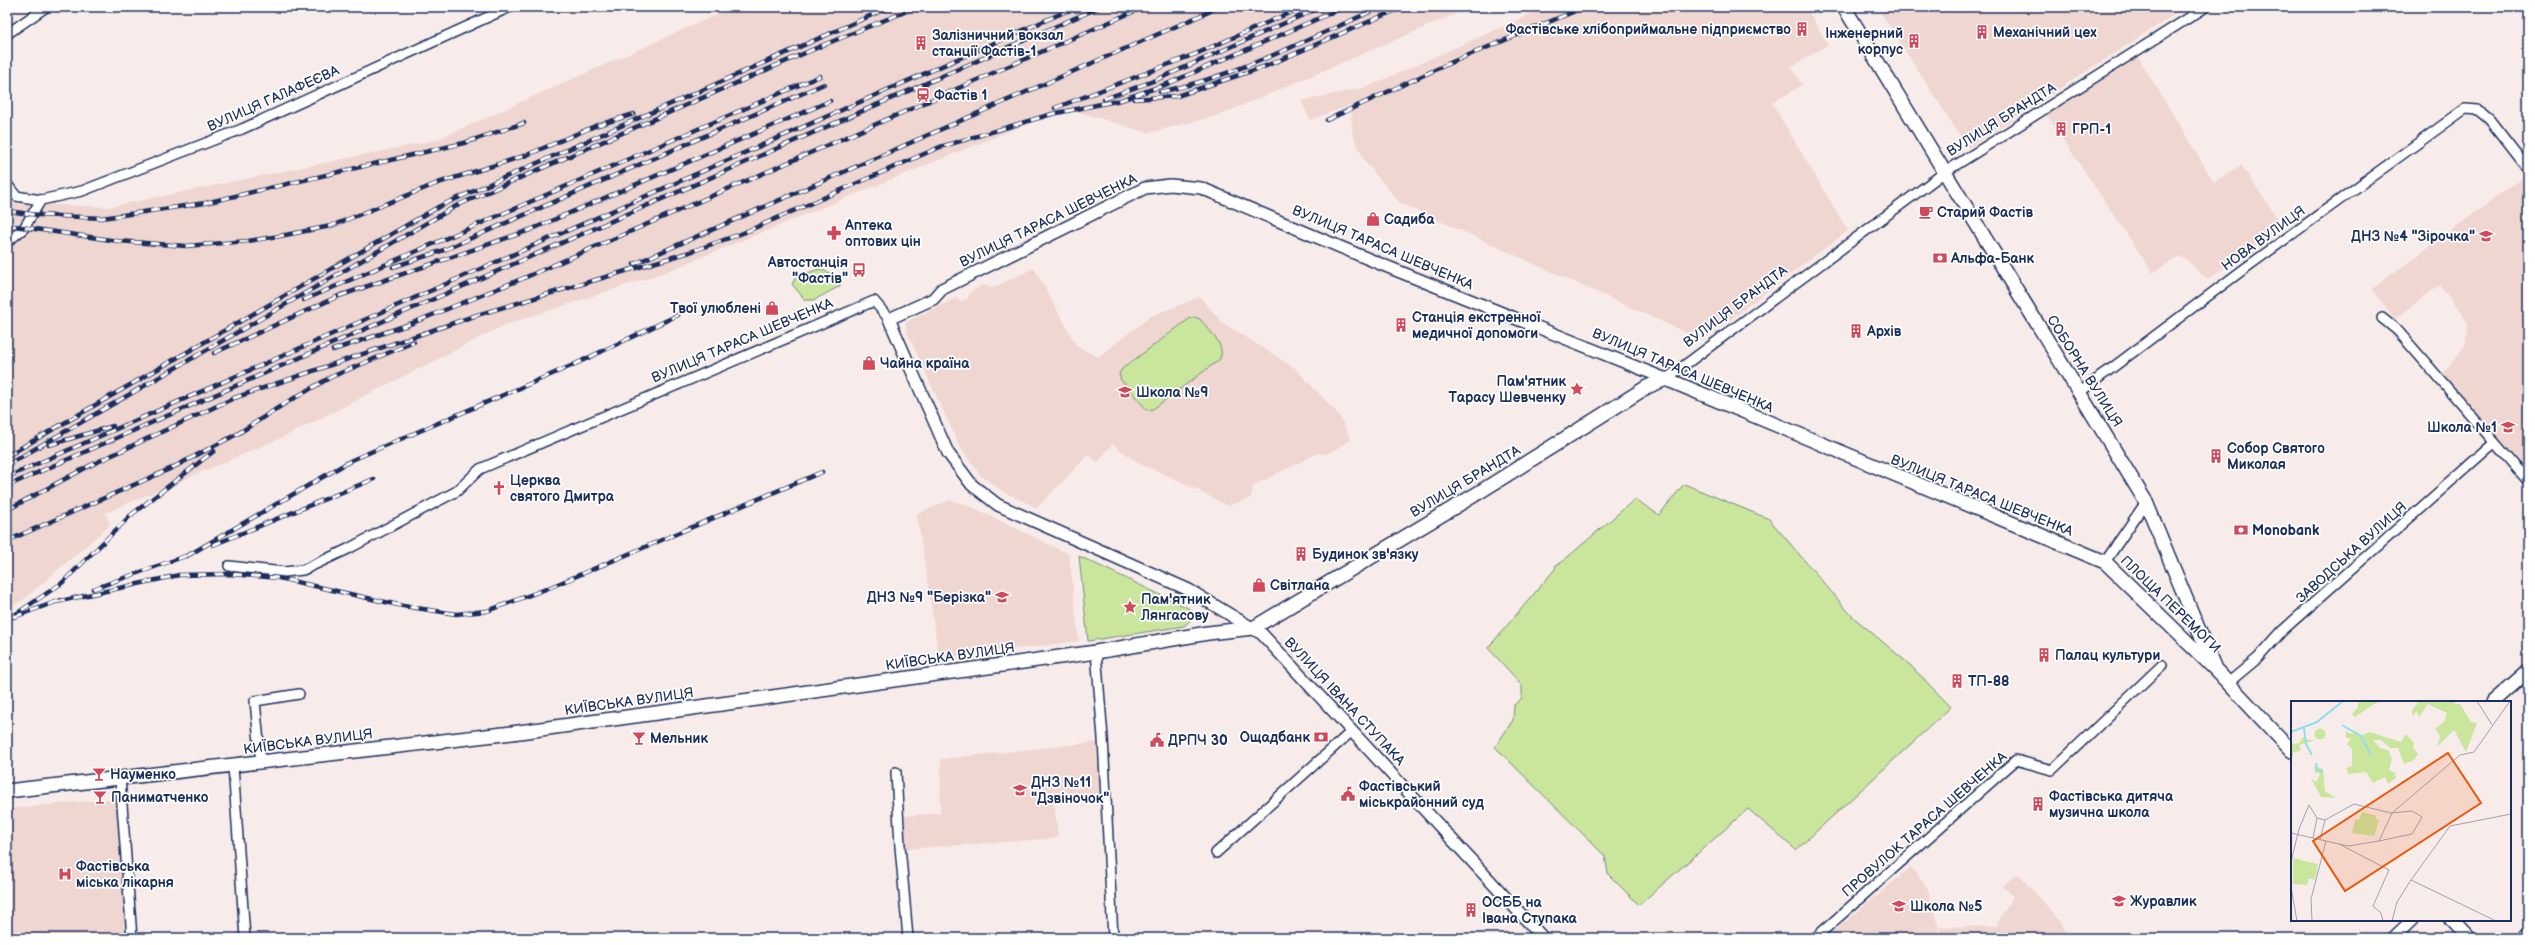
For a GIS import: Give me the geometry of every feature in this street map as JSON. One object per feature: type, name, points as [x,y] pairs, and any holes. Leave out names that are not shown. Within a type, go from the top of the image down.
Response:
[{"type":"main road","name":"СОБОРНА ВУЛИЦЯ","points":[[1844,7],[2146,502],[2215,669],[2291,750]]},
{"type":"main road","name":"ВУЛИЦЯ ТАРАСА ШЕВЧЕНКА","points":[[1666,379],[2105,562]]},
{"type":"main road","name":"ВУЛИЦЯ БРАНДТА","points":[[1253,628],[1478,493],[1647,387],[1666,379]]},
{"type":"main road","name":"ПЛОЩА ПЕРЕМОГИ","points":[[2105,562],[2215,669]]},
{"type":"main road","name":"КИЇВСЬКА ВУЛИЦЯ","points":[[7,791],[520,732],[1096,652],[1208,633],[1253,628]]},
{"type":"main road","points":[[2494,701],[2528,671]]},
{"type":"main road","points":[[2453,921],[2468,938]]},
{"type":"street","points":[[7,34],[46,7]]},
{"type":"street","name":"ВУЛИЦЯ ГАЛАФЕЄВА","points":[[41,200],[82,191],[242,129],[510,7]]},
{"type":"street","name":"ВУЛИЦЯ БРАНДТА","points":[[1666,379],[1945,172],[2206,7]]},
{"type":"street","name":"НОВА ВУЛИЦЯ","points":[[2080,392],[2244,269],[2465,109],[2478,110],[2489,119],[2528,170]]},
{"type":"street","points":[[7,184],[16,196],[41,200],[24,228],[7,242]]},
{"type":"street","name":"ВУЛИЦЯ ТАРАСА ШЕВЧЕНКА","points":[[229,566],[284,572],[303,570],[348,549],[457,491],[480,469],[874,301],[889,319],[933,299],[942,289],[1145,188],[1170,185],[1201,188],[1378,263],[1666,379]]},
{"type":"street","points":[[2382,318],[2398,331],[2528,481]]},
{"type":"street","name":"ВУЛИЦЯ ІВАНА СТУПАКА","points":[[889,319],[948,453],[972,485],[998,505],[1189,590],[1262,634],[1543,938]]},
{"type":"street","name":"ЗАВОДСЬКА ВУЛИЦЯ","points":[[2228,682],[2258,658],[2282,631],[2494,443]]},
{"type":"street","name":"ПЛОЩА ПЕРЕМОГИ","points":[[2105,562],[2146,502]]},
{"type":"street","points":[[1096,652],[1103,738],[1114,938]]},
{"type":"street","name":"ПРОВУЛОК ТАРАСА ШЕВЧЕНКА","points":[[1814,938],[2016,760],[2052,770],[2162,665]]},
{"type":"street","points":[[261,762],[255,701],[299,694]]},
{"type":"street","points":[[1216,853],[1352,731]]},
{"type":"street","points":[[233,766],[245,938]]},
{"type":"street","points":[[896,772],[900,846],[908,938]]},
{"type":"street","points":[[120,778],[132,938]]},
{"type":"street","points":[[2393,938],[2411,921]]},
{"type":"street","points":[[2520,938],[2528,931]]},
{"type":"shaded area","points":[[734,7],[1472,7],[1220,115],[1148,133],[1066,108],[663,273],[505,325],[284,437],[105,513],[110,525],[23,600],[7,608],[7,203],[109,207],[436,140]]},
{"type":"shaded area","points":[[1546,7],[1806,7],[1828,45],[1791,67],[1802,85],[1772,103],[1848,231],[1702,340],[1400,203],[1365,162],[1352,133],[1351,105],[1310,120],[1301,101],[1367,87]]},
{"type":"shaded area","points":[[1877,7],[2186,7],[1968,148]]},
{"type":"shaded area","points":[[2138,57],[2214,182],[2241,165],[2283,226],[2207,280],[2185,258],[2178,257],[2153,273],[2046,114]]},
{"type":"shaded area","name":"ДНЗ №4 \"Зірочка\"","points":[[2522,178],[2528,186],[2528,471],[2442,375],[2465,345],[2468,323],[2440,285],[2395,319],[2372,289]]},
{"type":"shaded area","name":"Школа №9","points":[[1034,268],[1077,346],[1098,357],[1151,316],[1200,297],[1223,323],[1295,368],[1339,415],[1351,440],[1327,454],[1318,453],[1253,486],[1251,498],[1228,506],[1178,480],[1140,464],[1112,444],[1098,462],[1088,455],[1037,508],[1004,492],[981,476],[959,445],[906,330],[906,322],[956,298],[962,301],[969,297],[970,292],[983,285],[992,288]]},
{"type":"shaded area","name":"ДНЗ №9 \"Берізка\"","points":[[950,500],[970,506],[1069,554],[1079,641],[939,659],[917,514]]},
{"type":"shaded area","name":"ДНЗ №11 \"Дзвіночок\"","points":[[1097,742],[1100,796],[1054,801],[1058,838],[905,849],[904,816],[940,813],[941,759]]},
{"type":"shaded area","name":"Фастівська міська лікарня","points":[[109,799],[118,806],[126,938],[7,938],[7,809]]},
{"type":"shaded area","name":"Школа №5","points":[[1911,867],[1928,889],[1938,923],[1938,938],[1826,938]]},
{"type":"shaded area","points":[[2017,873],[2060,920],[2069,938],[1940,938],[1940,927],[1996,926],[2013,896],[2003,886]]},
{"type":"green space","points":[[819,269],[839,276],[840,286],[814,300],[805,300],[792,284],[796,277]]},
{"type":"green space","points":[[1194,317],[1200,319],[1216,338],[1221,349],[1219,360],[1153,409],[1147,410],[1121,380],[1119,374],[1122,369],[1189,319]]},
{"type":"green space","points":[[1684,484],[1769,519],[1852,616],[1910,665],[1951,707],[1796,850],[1748,809],[1639,905],[1608,874],[1605,856],[1495,747],[1513,720],[1514,705],[1522,698],[1522,685],[1488,648],[1555,569],[1556,565],[1562,562],[1635,499],[1659,515]]},
{"type":"green space","points":[[1079,556],[1188,608],[1193,612],[1193,618],[1184,626],[1088,641]]},
{"type":"railway","points":[[7,456],[440,206],[890,7]]},
{"type":"railway","points":[[7,465],[458,205],[821,46],[917,7]]},
{"type":"railway","points":[[7,477],[1076,7]]},
{"type":"railway","points":[[7,486],[1100,7]]},
{"type":"railway","points":[[333,350],[410,324],[524,278],[1144,7]]},
{"type":"railway","points":[[634,264],[1220,7]]},
{"type":"railway","points":[[1055,108],[1198,53],[1303,7]]},
{"type":"railway","points":[[1104,99],[1156,80],[1321,7]]},
{"type":"railway","points":[[7,510],[91,465],[234,398],[477,315],[690,252],[743,233],[940,147],[1052,114],[1121,100],[1167,84],[1345,7]]},
{"type":"railway","points":[[1160,92],[1189,85],[1245,67],[1381,7]]},
{"type":"railway","points":[[1134,99],[1177,96],[1266,66],[1403,7]]},
{"type":"railway","points":[[1327,120],[1452,62],[1585,7]]},
{"type":"railway","points":[[304,300],[820,76]]},
{"type":"railway","points":[[393,267],[444,250],[824,84]]},
{"type":"railway","points":[[339,296],[530,230],[830,101]]},
{"type":"railway","points":[[7,225],[118,241],[186,246],[248,241],[280,236],[331,226],[438,183],[527,155],[595,126],[634,114]]},
{"type":"railway","points":[[7,211],[38,215],[102,218],[205,203],[464,143],[524,123]]},
{"type":"railway","points":[[214,353],[343,294]]},
{"type":"railway","points":[[187,556],[352,460],[571,366],[678,315]]},
{"type":"railway","points":[[7,541],[172,468],[239,433],[284,404],[331,377],[414,342]]},
{"type":"railway","points":[[49,445],[113,426]]},
{"type":"railway","points":[[7,620],[62,583],[131,515],[214,451]]},
{"type":"railway","points":[[56,602],[179,575],[230,574],[279,578],[403,606],[456,614],[487,611],[546,589],[822,472]]},
{"type":"railway","points":[[213,545],[374,479]]},
{"type":"railway","points":[[93,589],[191,554]]},
{"type":"railway","points":[[14,617],[61,600]]},
{"type":"place","name":"Фастівське хлібоприймальне підприємство","points":[[1802,29]]},
{"type":"place","name":"Механічний цех","points":[[1982,32]]},
{"type":"place","name":"Інженерний корпус","points":[[1914,41]]},
{"type":"place","name":"Залізничний вокзал станції Фастів-1","points":[[921,43]]},
{"type":"place","name":"Фастів 1","points":[[923,95]]},
{"type":"place","name":"ГРП-1","points":[[2061,129]]},
{"type":"place","name":"Старий Фастів","points":[[1926,212]]},
{"type":"place","name":"Садиба","points":[[1373,219]]},
{"type":"place","name":"Аптека оптових цін","points":[[834,233]]},
{"type":"place","name":"ДНЗ №4 \"Зірочка\"","points":[[2486,236]]},
{"type":"place","name":"Альфа-Банк","points":[[1940,258]]},
{"type":"place","name":"Автостанція \"Фастів\"","points":[[859,270]]},
{"type":"place","name":"Твої улюблені","points":[[772,308]]},
{"type":"place","name":"Станція екстренної медичної допомоги","points":[[1401,325]]},
{"type":"place","name":"Архів","points":[[1856,331]]},
{"type":"place","name":"Чайна країна","points":[[869,363]]},
{"type":"place","name":"Пам'ятник Тарасу Шевченку","points":[[1577,389]]},
{"type":"place","name":"Школа №9","points":[[1125,392]]},
{"type":"place","name":"Школа №1","points":[[2508,427]]},
{"type":"place","name":"Собор Святого Миколая","points":[[2216,456]]},
{"type":"place","name":"Церква святого Дмитра","points":[[499,488]]},
{"type":"place","name":"Monobank","points":[[2241,530]]},
{"type":"place","name":"Будинок зв'язку","points":[[1301,554]]},
{"type":"place","name":"Світлана","points":[[1259,585]]},
{"type":"place","name":"ДНЗ №9 \"Берізка\"","points":[[1002,597]]},
{"type":"place","name":"Пам'ятник Лянгасову","points":[[1130,607]]},
{"type":"place","name":"Палац культури","points":[[2044,655]]},
{"type":"place","name":"ТП-88","points":[[1957,681]]},
{"type":"place","name":"Ощадбанк","points":[[1321,737]]},
{"type":"place","name":"Мельник","points":[[639,738]]},
{"type":"place","name":"ДРПЧ 30","points":[[1157,740]]},
{"type":"place","name":"Науменко","points":[[99,774]]},
{"type":"place","name":"ДНЗ №11 \"Дзвіночок\"","points":[[1020,790]]},
{"type":"place","name":"Фастівський міськрайонний суд","points":[[1348,794]]},
{"type":"place","name":"Паниматченко","points":[[100,797]]},
{"type":"place","name":"Фастівська дитяча музична школа","points":[[2038,804]]},
{"type":"place","name":"Фастівська міська лікарня","points":[[65,874]]},
{"type":"place","name":"Журавлик","points":[[2119,901]]},
{"type":"place","name":"Школа №5","points":[[1899,906]]},
{"type":"place","name":"ОСББ на Івана Ступака","points":[[1471,910]]}]
